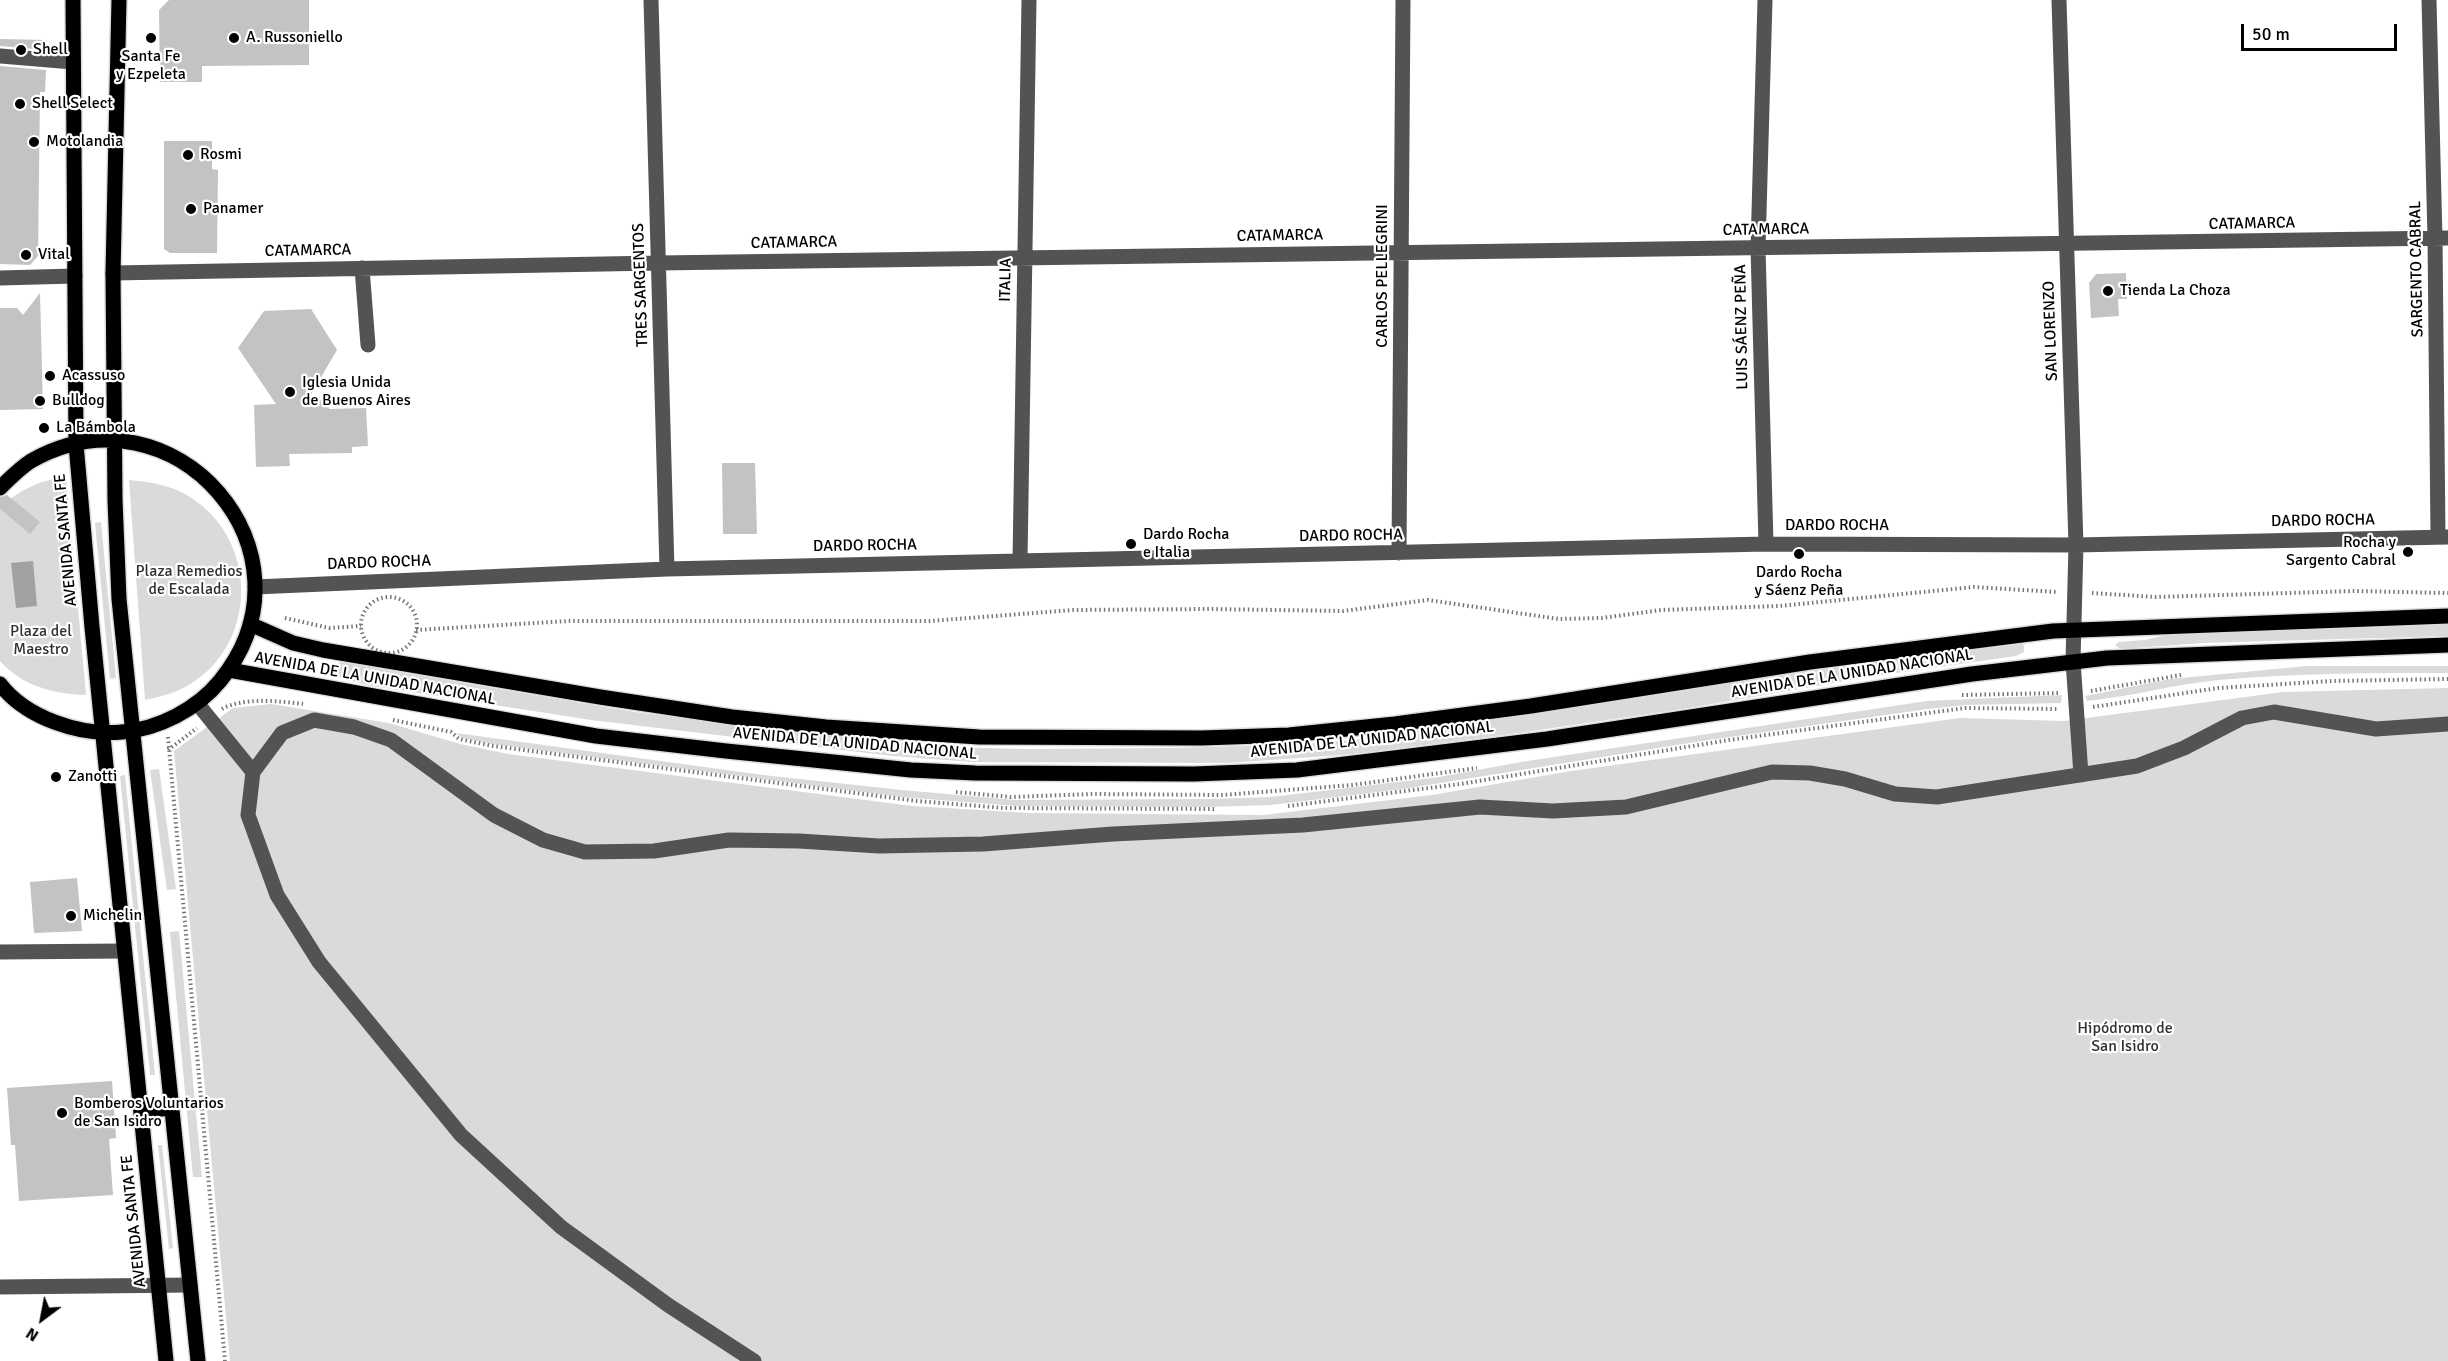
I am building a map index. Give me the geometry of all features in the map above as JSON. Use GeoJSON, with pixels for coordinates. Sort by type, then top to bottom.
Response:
{"type":"FeatureCollection","features":[{"type":"Feature","properties":{"kind":"main road","name":"AVENIDA SANTA FE"},"geometry":{"type":"LineString","coordinates":[[73,0],[76,444],[102,732],[166,1361]]}},
{"type":"Feature","properties":{"kind":"main road"},"geometry":{"type":"LineString","coordinates":[[118,0],[113,273],[114,441],[119,599],[198,1361]]}},
{"type":"Feature","properties":{"kind":"main road"},"geometry":{"type":"LineString","coordinates":[[0,488],[29,463],[46,454],[76,444],[114,441],[150,447],[176,457],[202,475],[224,498],[241,525],[251,555],[255,587],[250,624],[229,670],[197,703],[168,720],[131,731],[102,732],[66,726],[33,711],[0,684]]}},
{"type":"Feature","properties":{"kind":"main road","name":"AVENIDA DE LA UNIDAD NACIONAL"},"geometry":{"type":"LineString","coordinates":[[250,624],[293,643],[334,652],[732,717],[914,734],[979,737],[1191,738],[1289,735],[1395,724],[1531,706],[1810,662],[1964,641],[2073,630],[2448,616]]}},
{"type":"Feature","properties":{"kind":"main road","name":"AVENIDA DE LA UNIDAD NACIONAL"},"geometry":{"type":"LineString","coordinates":[[229,670],[596,736],[726,751],[911,770],[1194,774],[1297,770],[1536,740],[1972,674],[2073,661],[2184,653],[2448,645]]}},
{"type":"Feature","properties":{"kind":"main road"},"geometry":{"type":"LineString","coordinates":[[141,1111],[171,1108]]}},
{"type":"Feature","properties":{"kind":"street","name":"TRES SARGENTOS"},"geometry":{"type":"LineString","coordinates":[[651,0],[667,569]]}},
{"type":"Feature","properties":{"kind":"street","name":"ITALIA"},"geometry":{"type":"LineString","coordinates":[[1020,561],[1029,0]]}},
{"type":"Feature","properties":{"kind":"street","name":"CARLOS PELLEGRINI"},"geometry":{"type":"LineString","coordinates":[[1400,553],[1403,0]]}},
{"type":"Feature","properties":{"kind":"street","name":"LUIS SÁENZ PEÑA"},"geometry":{"type":"LineString","coordinates":[[1765,0],[1758,248],[1766,544]]}},
{"type":"Feature","properties":{"kind":"street","name":"SAN LORENZO"},"geometry":{"type":"LineString","coordinates":[[2059,0],[2076,544],[2073,661],[2081,775]]}},
{"type":"Feature","properties":{"kind":"street","name":"SARGENTO CABRAL"},"geometry":{"type":"LineString","coordinates":[[2429,0],[2442,238],[2443,537]]}},
{"type":"Feature","properties":{"kind":"street"},"geometry":{"type":"LineString","coordinates":[[0,56],[73,62]]}},
{"type":"Feature","properties":{"kind":"street","name":"CATAMARCA"},"geometry":{"type":"LineString","coordinates":[[113,273],[658,263],[2442,238]]}},
{"type":"Feature","properties":{"kind":"street"},"geometry":{"type":"LineString","coordinates":[[362,268],[368,345]]}},
{"type":"Feature","properties":{"kind":"street"},"geometry":{"type":"LineString","coordinates":[[0,278],[75,276]]}},
{"type":"Feature","properties":{"kind":"street","name":"DARDO ROCHA"},"geometry":{"type":"LineString","coordinates":[[255,587],[667,569],[1766,544],[2076,544],[2443,537]]}},
{"type":"Feature","properties":{"kind":"street"},"geometry":{"type":"LineString","coordinates":[[197,703],[254,772]]}},
{"type":"Feature","properties":{"kind":"street"},"geometry":{"type":"LineString","coordinates":[[754,1361],[668,1305],[561,1227],[461,1135],[318,963],[277,895],[248,815],[254,772],[282,733],[314,720],[354,727],[392,740],[494,815],[543,840],[585,852],[654,851],[729,840],[879,846],[983,844],[1113,834],[1303,825],[1480,807],[1553,811],[1626,807],[1772,771],[1810,773],[1845,779],[1895,794],[1937,797],[2137,766],[2184,748],[2242,717],[2274,712],[2376,729],[2448,724]]}},
{"type":"Feature","properties":{"kind":"street"},"geometry":{"type":"LineString","coordinates":[[0,952],[124,951]]}},
{"type":"Feature","properties":{"kind":"street"},"geometry":{"type":"LineString","coordinates":[[0,1287],[190,1285]]}},
{"type":"Feature","properties":{"kind":"path"},"geometry":{"type":"LineString","coordinates":[[416,630],[569,621],[930,621],[1073,610],[1343,611],[1428,600],[1570,619],[1602,618],[1661,610],[1779,606],[1974,587],[2155,597],[2355,591],[2448,593]]}},
{"type":"Feature","properties":{"kind":"path"},"geometry":{"type":"LineString","coordinates":[[391,597],[408,604],[417,621],[416,630],[408,645],[392,653],[374,649],[363,635],[361,626],[366,608],[381,598],[391,597]]}},
{"type":"Feature","properties":{"kind":"path"},"geometry":{"type":"LineString","coordinates":[[254,604],[284,618],[330,628],[361,626]]}},
{"type":"Feature","properties":{"kind":"path"},"geometry":{"type":"LineString","coordinates":[[168,720],[168,750],[225,1361]]}},
{"type":"Feature","properties":{"kind":"green space","name":"Plaza del Maestro"},"geometry":{"type":"Polygon","coordinates":[[[66,476],[86,695],[62,693],[39,687],[18,677],[0,661],[0,509],[14,496],[30,487],[66,476]]]}},
{"type":"Feature","properties":{"kind":"green space","name":"Plaza Remedios de Escalada"},"geometry":{"type":"Polygon","coordinates":[[[129,480],[153,483],[176,490],[190,497],[213,516],[229,539],[238,565],[241,592],[238,619],[228,644],[212,667],[184,688],[145,700],[129,480]]]}},
{"type":"Feature","properties":{"kind":"green space"},"geometry":{"type":"Polygon","coordinates":[[[101,522],[116,678],[110,679],[95,523],[101,522]]]}},
{"type":"Feature","properties":{"kind":"green space"},"geometry":{"type":"Polygon","coordinates":[[[2448,621],[2448,636],[2204,643],[2120,649],[2115,645],[2119,642],[2145,640],[2180,632],[2448,621]]]}},
{"type":"Feature","properties":{"kind":"green space"},"geometry":{"type":"Polygon","coordinates":[[[2024,645],[2024,652],[2016,656],[1868,677],[1689,708],[1355,754],[1228,763],[972,762],[893,756],[591,720],[366,685],[334,676],[335,665],[341,662],[635,712],[941,747],[1173,748],[1306,744],[1372,738],[1860,663],[2024,645]]]}},
{"type":"Feature","properties":{"kind":"green space"},"geometry":{"type":"Polygon","coordinates":[[[2307,666],[2448,666],[2448,673],[2276,676],[2202,682],[2087,701],[2085,696],[2170,679],[2307,666]]]}},
{"type":"Feature","properties":{"kind":"green space","name":"Hipódromo de San Isidro"},"geometry":{"type":"Polygon","coordinates":[[[2448,688],[2448,1361],[230,1361],[174,751],[233,708],[271,704],[389,723],[460,744],[508,754],[912,806],[1030,813],[1263,815],[1432,795],[1571,771],[1960,718],[2064,721],[2283,692],[2448,688]]]}},
{"type":"Feature","properties":{"kind":"green space"},"geometry":{"type":"Polygon","coordinates":[[[2062,695],[2061,703],[1966,705],[1928,709],[1702,741],[1403,789],[1271,805],[1209,807],[1017,806],[901,797],[492,744],[462,738],[456,733],[763,775],[1015,800],[1209,799],[1271,797],[1439,777],[1521,762],[1927,701],[2062,695]]]}},
{"type":"Feature","properties":{"kind":"green space"},"geometry":{"type":"Polygon","coordinates":[[[159,769],[176,889],[167,890],[150,770],[159,769]]]}},
{"type":"Feature","properties":{"kind":"green space"},"geometry":{"type":"Polygon","coordinates":[[[125,775],[155,1075],[150,1075],[120,776],[125,775]]]}},
{"type":"Feature","properties":{"kind":"green space"},"geometry":{"type":"Polygon","coordinates":[[[179,931],[202,1177],[193,1177],[170,932],[179,931]]]}},
{"type":"Feature","properties":{"kind":"green space"},"geometry":{"type":"Polygon","coordinates":[[[158,1145],[162,1145],[173,1248],[169,1249],[158,1145]]]}},
{"type":"Feature","properties":{"kind":"shaded area"},"geometry":{"type":"Polygon","coordinates":[[[33,561],[37,606],[16,608],[11,563],[33,561]]]}},
{"type":"Feature","properties":{"kind":"building","name":"A. Russoniello"},"geometry":{"type":"Polygon","coordinates":[[[169,0],[309,0],[309,65],[202,66],[202,82],[160,82],[159,10],[169,0]]]}},
{"type":"Feature","properties":{"kind":"building"},"geometry":{"type":"Polygon","coordinates":[[[0,39],[47,40],[46,50],[0,46],[0,39]]]}},
{"type":"Feature","properties":{"kind":"building"},"geometry":{"type":"Polygon","coordinates":[[[0,66],[46,70],[45,92],[40,92],[38,256],[30,265],[0,264],[0,66]]]}},
{"type":"Feature","properties":{"kind":"building","name":"Panamer"},"geometry":{"type":"Polygon","coordinates":[[[164,141],[212,141],[212,169],[218,170],[217,253],[170,253],[164,249],[164,141]]]}},
{"type":"Feature","properties":{"kind":"building","name":"Tienda La Choza"},"geometry":{"type":"Polygon","coordinates":[[[2126,273],[2127,299],[2118,299],[2119,316],[2091,318],[2089,283],[2096,274],[2126,273]]]}},
{"type":"Feature","properties":{"kind":"building"},"geometry":{"type":"Polygon","coordinates":[[[40,293],[43,409],[0,410],[0,308],[17,308],[23,315],[40,293]]]}},
{"type":"Feature","properties":{"kind":"building","name":"Iglesia Unida de Buenos Aires"},"geometry":{"type":"Polygon","coordinates":[[[311,309],[337,350],[307,401],[329,400],[329,409],[366,408],[368,446],[352,447],[352,453],[289,454],[290,466],[256,467],[254,405],[276,404],[238,348],[264,311],[311,309]]]}},
{"type":"Feature","properties":{"kind":"building"},"geometry":{"type":"Polygon","coordinates":[[[722,463],[755,463],[757,534],[723,534],[722,463]]]}},
{"type":"Feature","properties":{"kind":"building"},"geometry":{"type":"Polygon","coordinates":[[[7,495],[40,522],[30,534],[0,509],[0,497],[7,495]]]}},
{"type":"Feature","properties":{"kind":"building"},"geometry":{"type":"Polygon","coordinates":[[[77,878],[82,931],[34,933],[30,882],[77,878]]]}},
{"type":"Feature","properties":{"kind":"building"},"geometry":{"type":"Polygon","coordinates":[[[112,1081],[116,1138],[109,1139],[113,1195],[19,1201],[15,1145],[11,1145],[7,1088],[112,1081]]]}},
{"type":"Feature","properties":{"kind":"place","name":"Santa Fe y Ezpeleta"},"geometry":{"type":"Point","coordinates":[151,38]}},
{"type":"Feature","properties":{"kind":"place","name":"A. Russoniello"},"geometry":{"type":"Point","coordinates":[234,38]}},
{"type":"Feature","properties":{"kind":"place","name":"Shell"},"geometry":{"type":"Point","coordinates":[21,50]}},
{"type":"Feature","properties":{"kind":"place","name":"Shell Select"},"geometry":{"type":"Point","coordinates":[20,104]}},
{"type":"Feature","properties":{"kind":"place","name":"Motolandia"},"geometry":{"type":"Point","coordinates":[34,142]}},
{"type":"Feature","properties":{"kind":"place","name":"Rosmi"},"geometry":{"type":"Point","coordinates":[188,155]}},
{"type":"Feature","properties":{"kind":"place","name":"Panamer"},"geometry":{"type":"Point","coordinates":[191,209]}},
{"type":"Feature","properties":{"kind":"place","name":"Vital"},"geometry":{"type":"Point","coordinates":[26,255]}},
{"type":"Feature","properties":{"kind":"place","name":"Tienda La Choza"},"geometry":{"type":"Point","coordinates":[2108,291]}},
{"type":"Feature","properties":{"kind":"place","name":"Acassuso"},"geometry":{"type":"Point","coordinates":[50,376]}},
{"type":"Feature","properties":{"kind":"place","name":"Iglesia Unida de Buenos Aires"},"geometry":{"type":"Point","coordinates":[290,392]}},
{"type":"Feature","properties":{"kind":"place","name":"Bulldog"},"geometry":{"type":"Point","coordinates":[40,401]}},
{"type":"Feature","properties":{"kind":"place","name":"La Bámbola"},"geometry":{"type":"Point","coordinates":[44,428]}},
{"type":"Feature","properties":{"kind":"place","name":"Dardo Rocha e Italia"},"geometry":{"type":"Point","coordinates":[1131,544]}},
{"type":"Feature","properties":{"kind":"place","name":"Rocha y Sargento Cabral"},"geometry":{"type":"Point","coordinates":[2408,552]}},
{"type":"Feature","properties":{"kind":"place","name":"Dardo Rocha y Sáenz Peña"},"geometry":{"type":"Point","coordinates":[1799,554]}},
{"type":"Feature","properties":{"kind":"place","name":"Zanotti"},"geometry":{"type":"Point","coordinates":[56,777]}},
{"type":"Feature","properties":{"kind":"place","name":"Michelin"},"geometry":{"type":"Point","coordinates":[71,916]}},
{"type":"Feature","properties":{"kind":"place","name":"Bomberos Voluntarios de San Isidro"},"geometry":{"type":"Point","coordinates":[62,1113]}}]}
